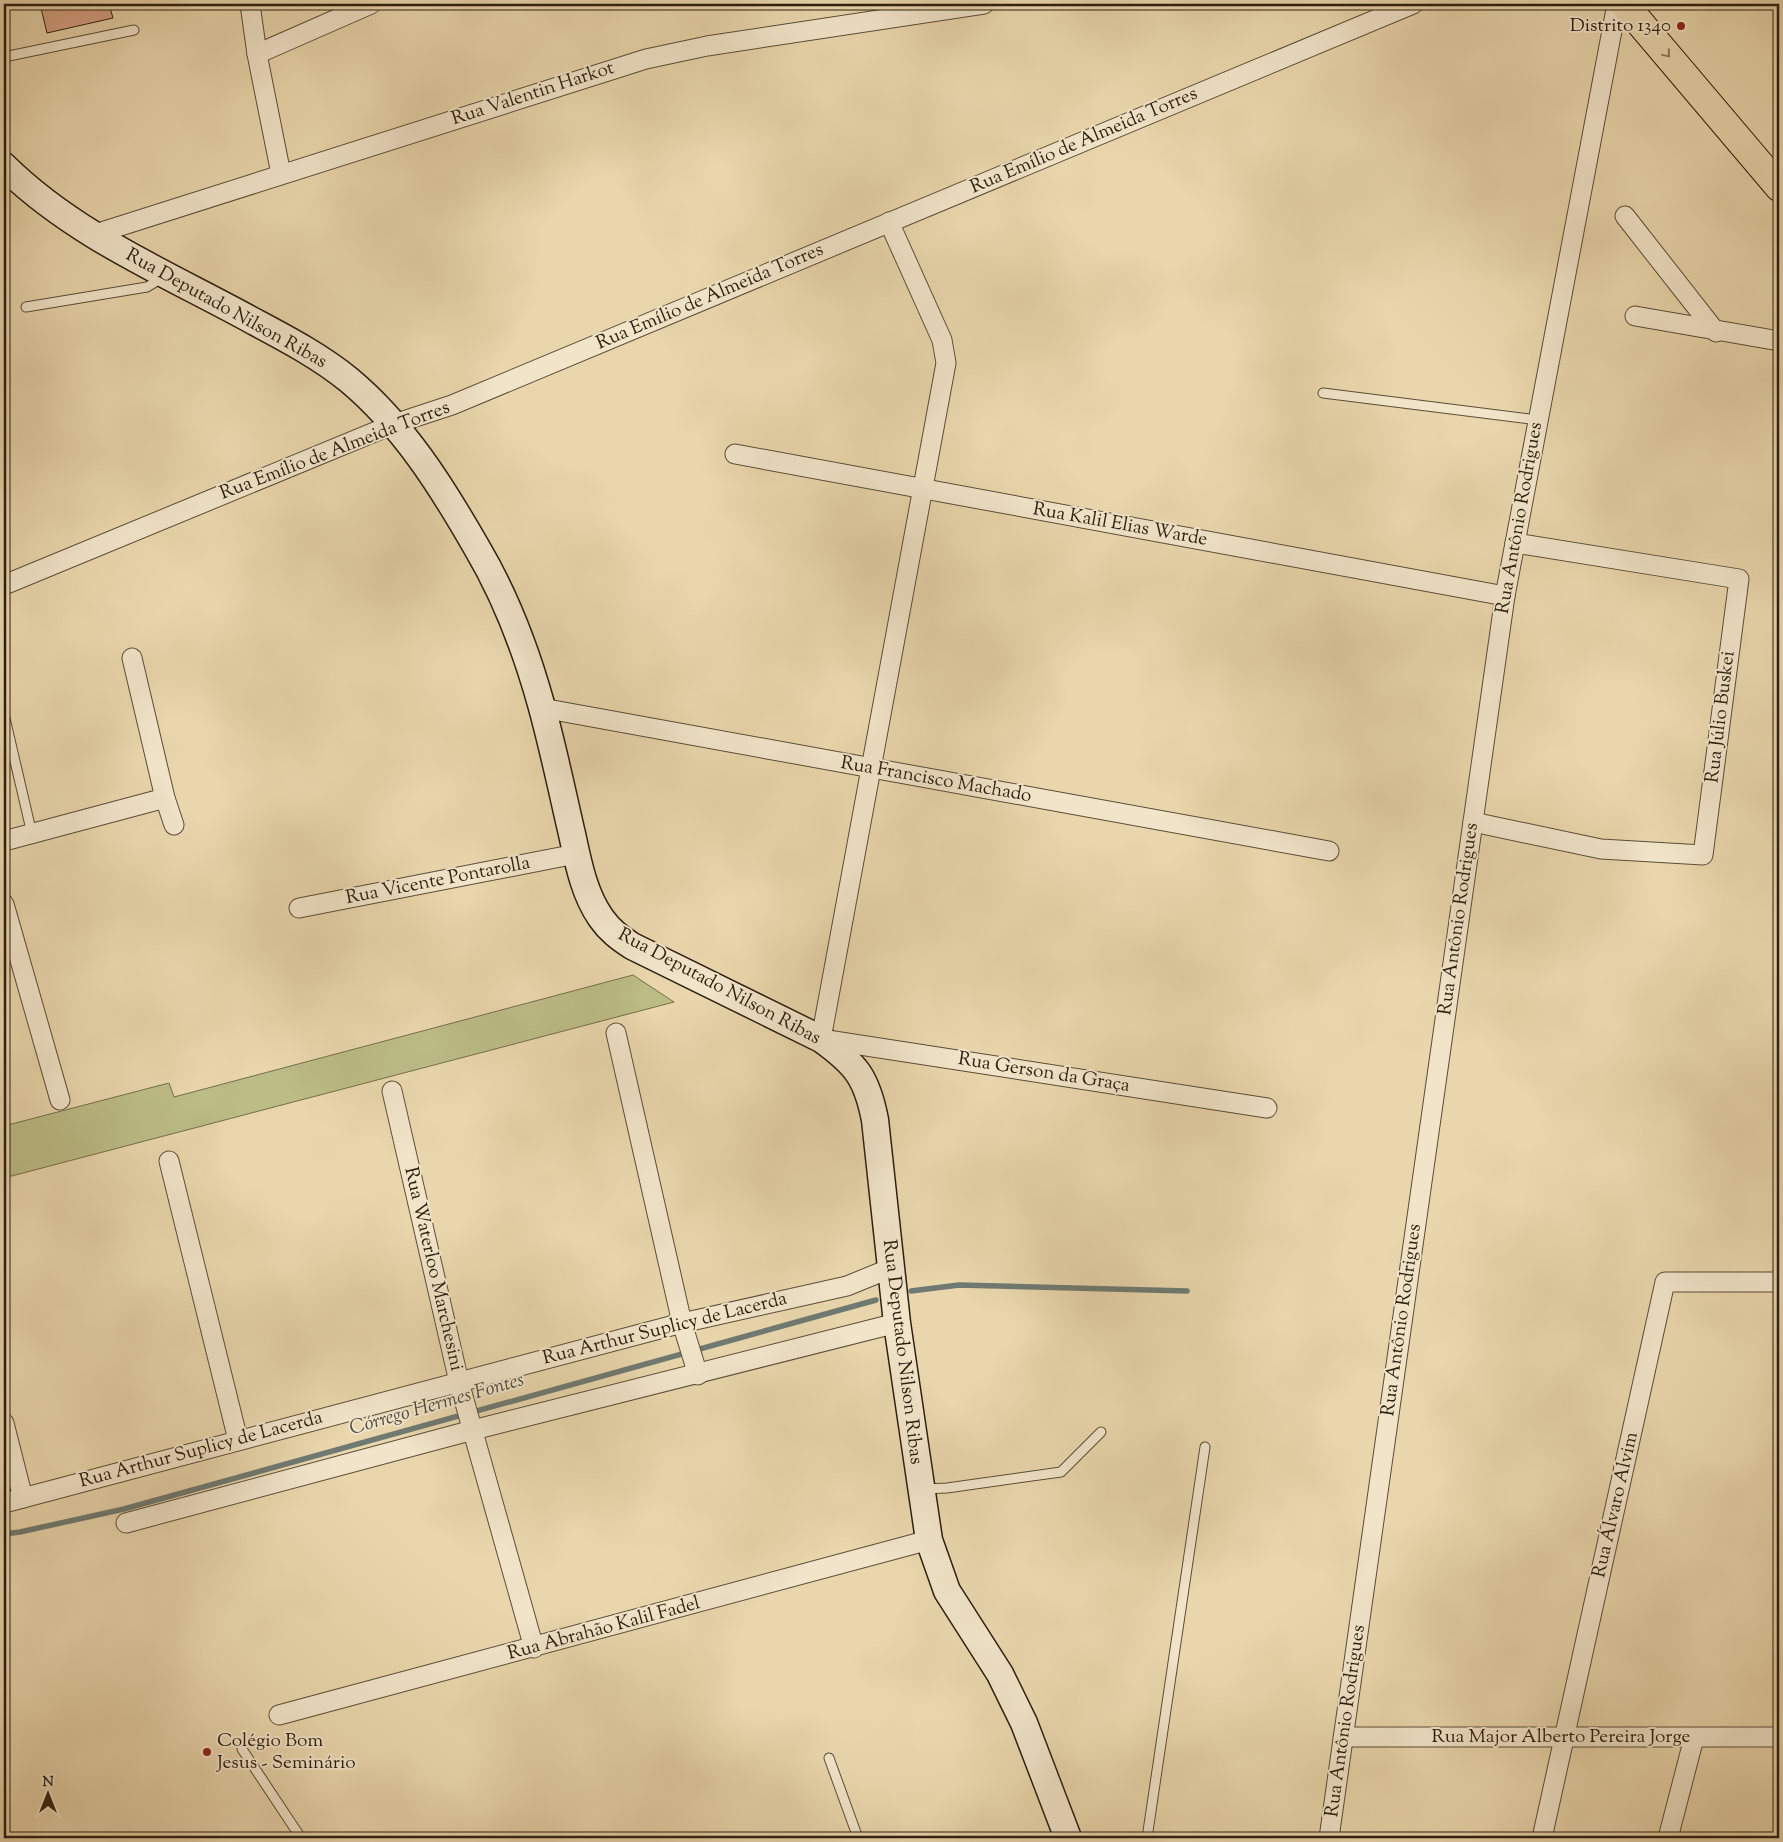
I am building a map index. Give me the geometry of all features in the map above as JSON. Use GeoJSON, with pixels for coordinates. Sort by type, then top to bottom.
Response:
{"type":"FeatureCollection","features":[{"type":"Feature","properties":{"kind":"main road"},"geometry":{"type":"LineString","coordinates":[[1624,4],[1779,187]]}},
{"type":"Feature","properties":{"kind":"street"},"geometry":{"type":"LineString","coordinates":[[250,4],[257,54],[281,174]]}},
{"type":"Feature","properties":{"kind":"street"},"geometry":{"type":"LineString","coordinates":[[257,54],[371,4]]}},
{"type":"Feature","properties":{"kind":"street","name":"Rua Valentin Harkot"},"geometry":{"type":"LineString","coordinates":[[92,235],[653,57],[707,46],[984,4]]}},
{"type":"Feature","properties":{"kind":"street","name":"Rua Emílio de Almeida Torres"},"geometry":{"type":"LineString","coordinates":[[4,585],[394,424],[452,405],[1414,4]]}},
{"type":"Feature","properties":{"kind":"street","name":"Rua Antônio Rodrigues"},"geometry":{"type":"LineString","coordinates":[[1329,1838],[1504,596],[1617,4]]}},
{"type":"Feature","properties":{"kind":"street","name":"Rua Deputado Nilson Ribas"},"geometry":{"type":"LineString","coordinates":[[4,166],[52,209],[92,235],[318,358],[348,379],[394,424],[439,487],[495,579],[522,643],[542,708],[576,854],[589,895],[600,916],[614,934],[632,946],[821,1039],[846,1057],[858,1070],[871,1100],[897,1324],[928,1540],[947,1591],[1000,1674],[1024,1723],[1068,1838]]}},
{"type":"Feature","properties":{"kind":"street"},"geometry":{"type":"LineString","coordinates":[[1626,216],[1716,332]]}},
{"type":"Feature","properties":{"kind":"street"},"geometry":{"type":"LineString","coordinates":[[821,1039],[944,375],[945,352],[889,222]]}},
{"type":"Feature","properties":{"kind":"street"},"geometry":{"type":"LineString","coordinates":[[1635,316],[1716,332],[1779,341]]}},
{"type":"Feature","properties":{"kind":"street","name":"Rua Kalil Elias Warde"},"geometry":{"type":"LineString","coordinates":[[735,454],[1504,596]]}},
{"type":"Feature","properties":{"kind":"street","name":"Rua Júlio Buskei"},"geometry":{"type":"LineString","coordinates":[[1472,822],[1588,847],[1703,854],[1739,579],[1515,543]]}},
{"type":"Feature","properties":{"kind":"street"},"geometry":{"type":"LineString","coordinates":[[132,658],[165,798],[174,825]]}},
{"type":"Feature","properties":{"kind":"street","name":"Rua Francisco Machado"},"geometry":{"type":"LineString","coordinates":[[542,708],[1330,851]]}},
{"type":"Feature","properties":{"kind":"street"},"geometry":{"type":"LineString","coordinates":[[4,841],[165,798]]}},
{"type":"Feature","properties":{"kind":"street","name":"Rua Vicente Pontarolla"},"geometry":{"type":"LineString","coordinates":[[299,908],[576,854]]}},
{"type":"Feature","properties":{"kind":"street"},"geometry":{"type":"LineString","coordinates":[[4,904],[60,1100]]}},
{"type":"Feature","properties":{"kind":"street"},"geometry":{"type":"LineString","coordinates":[[616,1033],[682,1323],[698,1375]]}},
{"type":"Feature","properties":{"kind":"street","name":"Rua Gerson da Graça"},"geometry":{"type":"LineString","coordinates":[[821,1039],[1267,1108]]}},
{"type":"Feature","properties":{"kind":"street","name":"Rua Waterloo Marchesini"},"geometry":{"type":"LineString","coordinates":[[392,1091],[459,1382],[534,1648]]}},
{"type":"Feature","properties":{"kind":"street"},"geometry":{"type":"LineString","coordinates":[[169,1161],[238,1440]]}},
{"type":"Feature","properties":{"kind":"street","name":"Rua Arthur Suplicy de Lacerda"},"geometry":{"type":"LineString","coordinates":[[4,1503],[682,1323],[847,1286],[891,1268]]}},
{"type":"Feature","properties":{"kind":"street","name":"Rua Álvaro Alvim"},"geometry":{"type":"LineString","coordinates":[[1542,1838],[1665,1282],[1779,1282]]}},
{"type":"Feature","properties":{"kind":"street"},"geometry":{"type":"LineString","coordinates":[[126,1524],[473,1430],[897,1324]]}},
{"type":"Feature","properties":{"kind":"street"},"geometry":{"type":"LineString","coordinates":[[4,1423],[23,1498]]}},
{"type":"Feature","properties":{"kind":"street","name":"Rua Abrahão Kalil Fadel"},"geometry":{"type":"LineString","coordinates":[[279,1715],[534,1648],[928,1540]]}},
{"type":"Feature","properties":{"kind":"street","name":"Rua Major Alberto Pereira Jorge"},"geometry":{"type":"LineString","coordinates":[[1343,1737],[1779,1737]]}},
{"type":"Feature","properties":{"kind":"street"},"geometry":{"type":"LineString","coordinates":[[1668,1838],[1694,1738]]}},
{"type":"Feature","properties":{"kind":"lane"},"geometry":{"type":"LineString","coordinates":[[4,57],[134,30]]}},
{"type":"Feature","properties":{"kind":"lane"},"geometry":{"type":"LineString","coordinates":[[26,307],[147,287],[167,275]]}},
{"type":"Feature","properties":{"kind":"lane"},"geometry":{"type":"LineString","coordinates":[[1323,393],[1538,420]]}},
{"type":"Feature","properties":{"kind":"lane"},"geometry":{"type":"LineString","coordinates":[[4,714],[32,834]]}},
{"type":"Feature","properties":{"kind":"lane"},"geometry":{"type":"LineString","coordinates":[[920,1489],[947,1488],[1061,1472],[1101,1432]]}},
{"type":"Feature","properties":{"kind":"lane"},"geometry":{"type":"LineString","coordinates":[[1147,1838],[1205,1447]]}},
{"type":"Feature","properties":{"kind":"lane"},"geometry":{"type":"LineString","coordinates":[[242,1749],[301,1838]]}},
{"type":"Feature","properties":{"kind":"lane"},"geometry":{"type":"LineString","coordinates":[[829,1758],[858,1838]]}},
{"type":"Feature","properties":{"kind":"green space"},"geometry":{"type":"Polygon","coordinates":[[[633,975],[674,1002],[4,1178],[4,1126],[169,1083],[174,1097],[633,975]]]}},
{"type":"Feature","properties":{"kind":"building"},"geometry":{"type":"Polygon","coordinates":[[[40,4],[109,4],[113,18],[47,33],[40,4]]]}},
{"type":"Feature","properties":{"kind":"waterway"},"geometry":{"type":"LineString","coordinates":[[911,1291],[959,1285],[1187,1291]]}},
{"type":"Feature","properties":{"kind":"waterway","name":"Córrego Hermes Fontes"},"geometry":{"type":"LineString","coordinates":[[4,1534],[124,1509],[876,1300]]}},
{"type":"Feature","properties":{"kind":"place","name":"Distrito 1340"},"geometry":{"type":"Point","coordinates":[1681,26]}},
{"type":"Feature","properties":{"kind":"place","name":"Colégio Bom Jesus - Seminário"},"geometry":{"type":"Point","coordinates":[207,1752]}}]}
